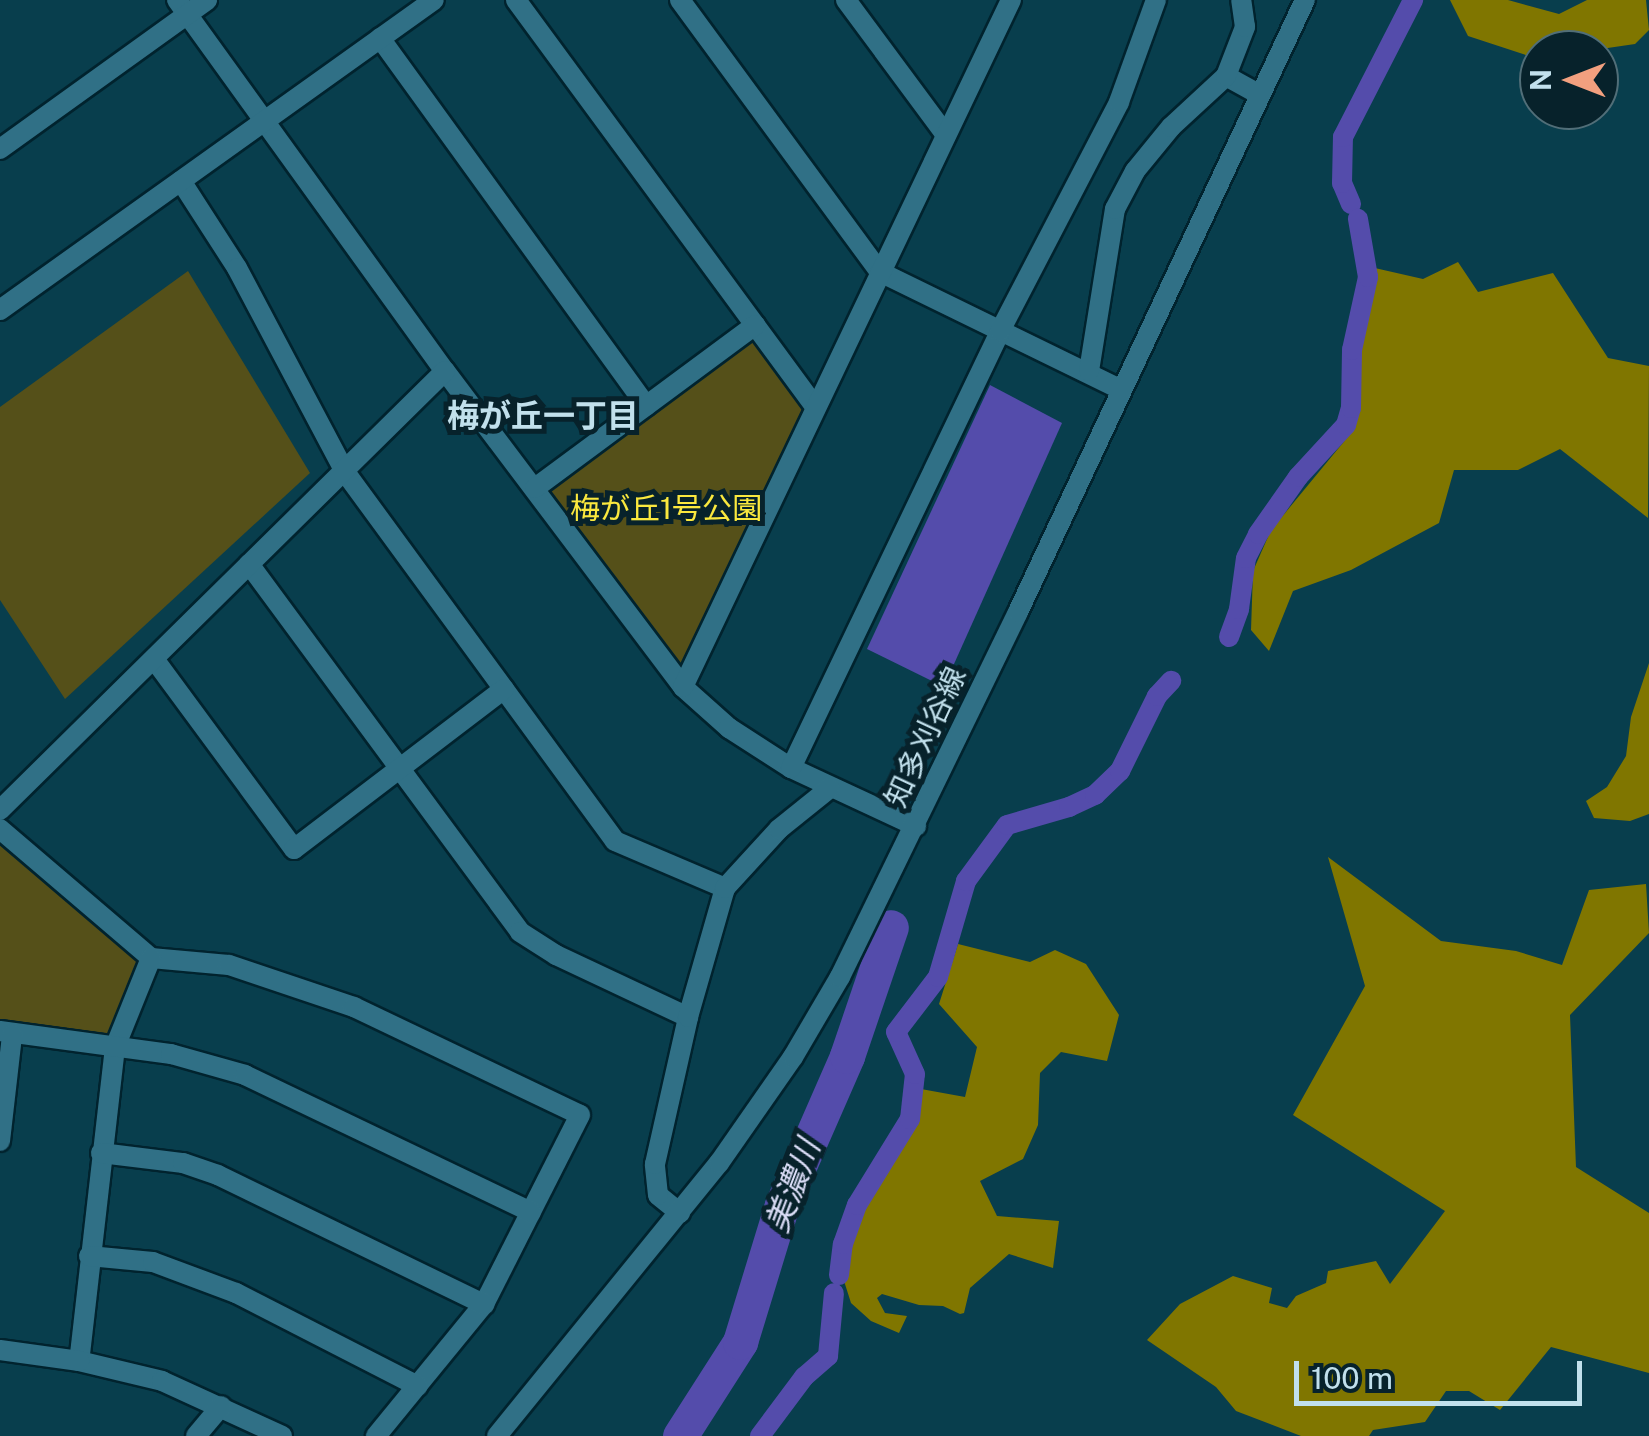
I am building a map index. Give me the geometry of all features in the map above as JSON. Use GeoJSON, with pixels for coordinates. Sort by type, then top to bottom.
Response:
{"type":"FeatureCollection","features":[{"type":"Feature","properties":{"kind":"street"},"geometry":{"type":"LineString","coordinates":[[0,149],[182,7],[207,0]]}},
{"type":"Feature","properties":{"kind":"street"},"geometry":{"type":"LineString","coordinates":[[0,310],[434,0]]}},
{"type":"Feature","properties":{"kind":"street"},"geometry":{"type":"LineString","coordinates":[[516,0],[816,408]]}},
{"type":"Feature","properties":{"kind":"street"},"geometry":{"type":"LineString","coordinates":[[680,0],[880,272],[1122,390]]}},
{"type":"Feature","properties":{"kind":"street"},"geometry":{"type":"LineString","coordinates":[[846,0],[946,135]]}},
{"type":"Feature","properties":{"kind":"street"},"geometry":{"type":"LineString","coordinates":[[683,687],[1011,0]]}},
{"type":"Feature","properties":{"kind":"street"},"geometry":{"type":"LineString","coordinates":[[791,768],[1000,330],[1119,102],[1156,0]]}},
{"type":"Feature","properties":{"kind":"street"},"geometry":{"type":"LineString","coordinates":[[1089,371],[1115,208],[1135,171],[1170,127],[1226,76],[1245,27],[1241,0]]}},
{"type":"Feature","properties":{"kind":"street","name":"知多刈谷線"},"geometry":{"type":"LineString","coordinates":[[496,1436],[680,1214],[792,1057],[866,930],[1304,0]]}},
{"type":"Feature","properties":{"kind":"street"},"geometry":{"type":"LineString","coordinates":[[182,7],[446,371],[683,687],[728,728],[791,768],[916,826]]}},
{"type":"Feature","properties":{"kind":"street"},"geometry":{"type":"LineString","coordinates":[[380,38],[646,406]]}},
{"type":"Feature","properties":{"kind":"street"},"geometry":{"type":"LineString","coordinates":[[1226,76],[1260,95]]}},
{"type":"Feature","properties":{"kind":"street"},"geometry":{"type":"LineString","coordinates":[[181,181],[237,268],[344,472],[615,841],[725,888]]}},
{"type":"Feature","properties":{"kind":"street"},"geometry":{"type":"LineString","coordinates":[[536,488],[755,325]]}},
{"type":"Feature","properties":{"kind":"street"},"geometry":{"type":"LineString","coordinates":[[0,810],[446,371]]}},
{"type":"Feature","properties":{"kind":"street"},"geometry":{"type":"LineString","coordinates":[[249,564],[520,932],[556,956],[688,1017]]}},
{"type":"Feature","properties":{"kind":"street"},"geometry":{"type":"LineString","coordinates":[[154,658],[294,849],[504,689]]}},
{"type":"Feature","properties":{"kind":"street"},"geometry":{"type":"LineString","coordinates":[[680,1214],[658,1195],[653,1179],[688,1017],[725,888],[779,828],[830,788]]}},
{"type":"Feature","properties":{"kind":"street"},"geometry":{"type":"LineString","coordinates":[[0,829],[151,958],[229,965],[354,1007],[580,1114],[484,1304],[376,1436]]}},
{"type":"Feature","properties":{"kind":"street"},"geometry":{"type":"LineString","coordinates":[[79,1361],[115,1046],[151,958]]}},
{"type":"Feature","properties":{"kind":"street"},"geometry":{"type":"LineString","coordinates":[[0,1140],[6,1033],[115,1046],[171,1054],[245,1075],[531,1212]]}},
{"type":"Feature","properties":{"kind":"street"},"geometry":{"type":"LineString","coordinates":[[101,1153],[182,1162],[218,1175],[484,1304]]}},
{"type":"Feature","properties":{"kind":"street"},"geometry":{"type":"LineString","coordinates":[[89,1256],[153,1262],[236,1293],[418,1386]]}},
{"type":"Feature","properties":{"kind":"street"},"geometry":{"type":"LineString","coordinates":[[0,1350],[79,1361],[162,1382],[282,1436]]}},
{"type":"Feature","properties":{"kind":"street"},"geometry":{"type":"LineString","coordinates":[[196,1436],[221,1406]]}},
{"type":"Feature","properties":{"kind":"green space"},"geometry":{"type":"Polygon","coordinates":[[[188,271],[310,473],[65,699],[0,600],[0,407],[188,271]]]}},
{"type":"Feature","properties":{"kind":"green space","name":"梅が丘1号公園"},"geometry":{"type":"Polygon","coordinates":[[[755,325],[816,408],[683,687],[535,488],[755,325]]]}},
{"type":"Feature","properties":{"kind":"green space"},"geometry":{"type":"Polygon","coordinates":[[[0,829],[151,958],[115,1047],[0,1031],[0,829]]]}},
{"type":"Feature","properties":{"kind":"shaded area"},"geometry":{"type":"Polygon","coordinates":[[[1450,0],[1508,0],[1559,14],[1587,0],[1646,0],[1649,30],[1635,44],[1619,46],[1619,30],[1519,30],[1519,53],[1468,36],[1450,0]]]}},
{"type":"Feature","properties":{"kind":"shaded area"},"geometry":{"type":"Polygon","coordinates":[[[1458,262],[1478,292],[1553,273],[1608,358],[1649,366],[1648,518],[1560,449],[1518,470],[1454,470],[1439,523],[1351,570],[1293,591],[1269,651],[1251,630],[1253,571],[1271,530],[1351,433],[1366,266],[1423,279],[1458,262]]]}},
{"type":"Feature","properties":{"kind":"shaded area"},"geometry":{"type":"Polygon","coordinates":[[[990,385],[1062,423],[954,664],[932,681],[867,649],[990,385]]]}},
{"type":"Feature","properties":{"kind":"shaded area"},"geometry":{"type":"Polygon","coordinates":[[[1649,663],[1649,814],[1630,821],[1594,818],[1586,801],[1607,787],[1626,756],[1631,717],[1649,663]]]}},
{"type":"Feature","properties":{"kind":"shaded area"},"geometry":{"type":"Polygon","coordinates":[[[1328,857],[1441,941],[1516,951],[1562,965],[1589,890],[1646,884],[1649,933],[1570,1015],[1576,1167],[1649,1213],[1649,1373],[1551,1347],[1500,1410],[1469,1391],[1446,1391],[1425,1422],[1373,1430],[1369,1436],[1301,1436],[1236,1411],[1216,1387],[1147,1340],[1180,1304],[1233,1276],[1272,1288],[1269,1303],[1287,1308],[1296,1296],[1326,1283],[1328,1271],[1376,1261],[1390,1284],[1445,1211],[1293,1115],[1365,986],[1328,857]]]}},
{"type":"Feature","properties":{"kind":"shaded area"},"geometry":{"type":"Polygon","coordinates":[[[958,944],[1030,962],[1055,950],[1086,964],[1119,1015],[1107,1061],[1061,1052],[1040,1073],[1038,1125],[1023,1159],[980,1181],[997,1216],[1059,1221],[1053,1268],[1009,1254],[970,1288],[964,1313],[960,1314],[943,1306],[919,1305],[882,1294],[877,1298],[885,1313],[907,1316],[899,1333],[871,1321],[851,1303],[844,1281],[852,1232],[877,1177],[915,1121],[921,1089],[965,1097],[977,1047],[939,1004],[958,944]]]}},
{"type":"Feature","properties":{"kind":"waterway"},"geometry":{"type":"LineString","coordinates":[[1351,204],[1342,183],[1343,137],[1413,0]]}},
{"type":"Feature","properties":{"kind":"waterway"},"geometry":{"type":"LineString","coordinates":[[1229,637],[1239,609],[1246,558],[1258,534],[1298,477],[1346,425],[1351,408],[1352,350],[1368,277],[1358,219]]}},
{"type":"Feature","properties":{"kind":"waterway"},"geometry":{"type":"LineString","coordinates":[[839,1275],[843,1244],[857,1205],[910,1119],[915,1074],[896,1032],[938,977],[966,881],[1007,825],[1095,795],[1120,771],[1157,696],[1171,681]]}},
{"type":"Feature","properties":{"kind":"waterway","name":"美濃川"},"geometry":{"type":"LineString","coordinates":[[680,1436],[740,1342],[782,1205],[847,1056],[891,927]]}},
{"type":"Feature","properties":{"kind":"waterway"},"geometry":{"type":"LineString","coordinates":[[760,1436],[804,1377],[828,1356],[834,1293]]}},
{"type":"Feature","properties":{"kind":"district","name":"梅が丘一丁目"},"geometry":{"type":"Point","coordinates":[543,416]}}]}
